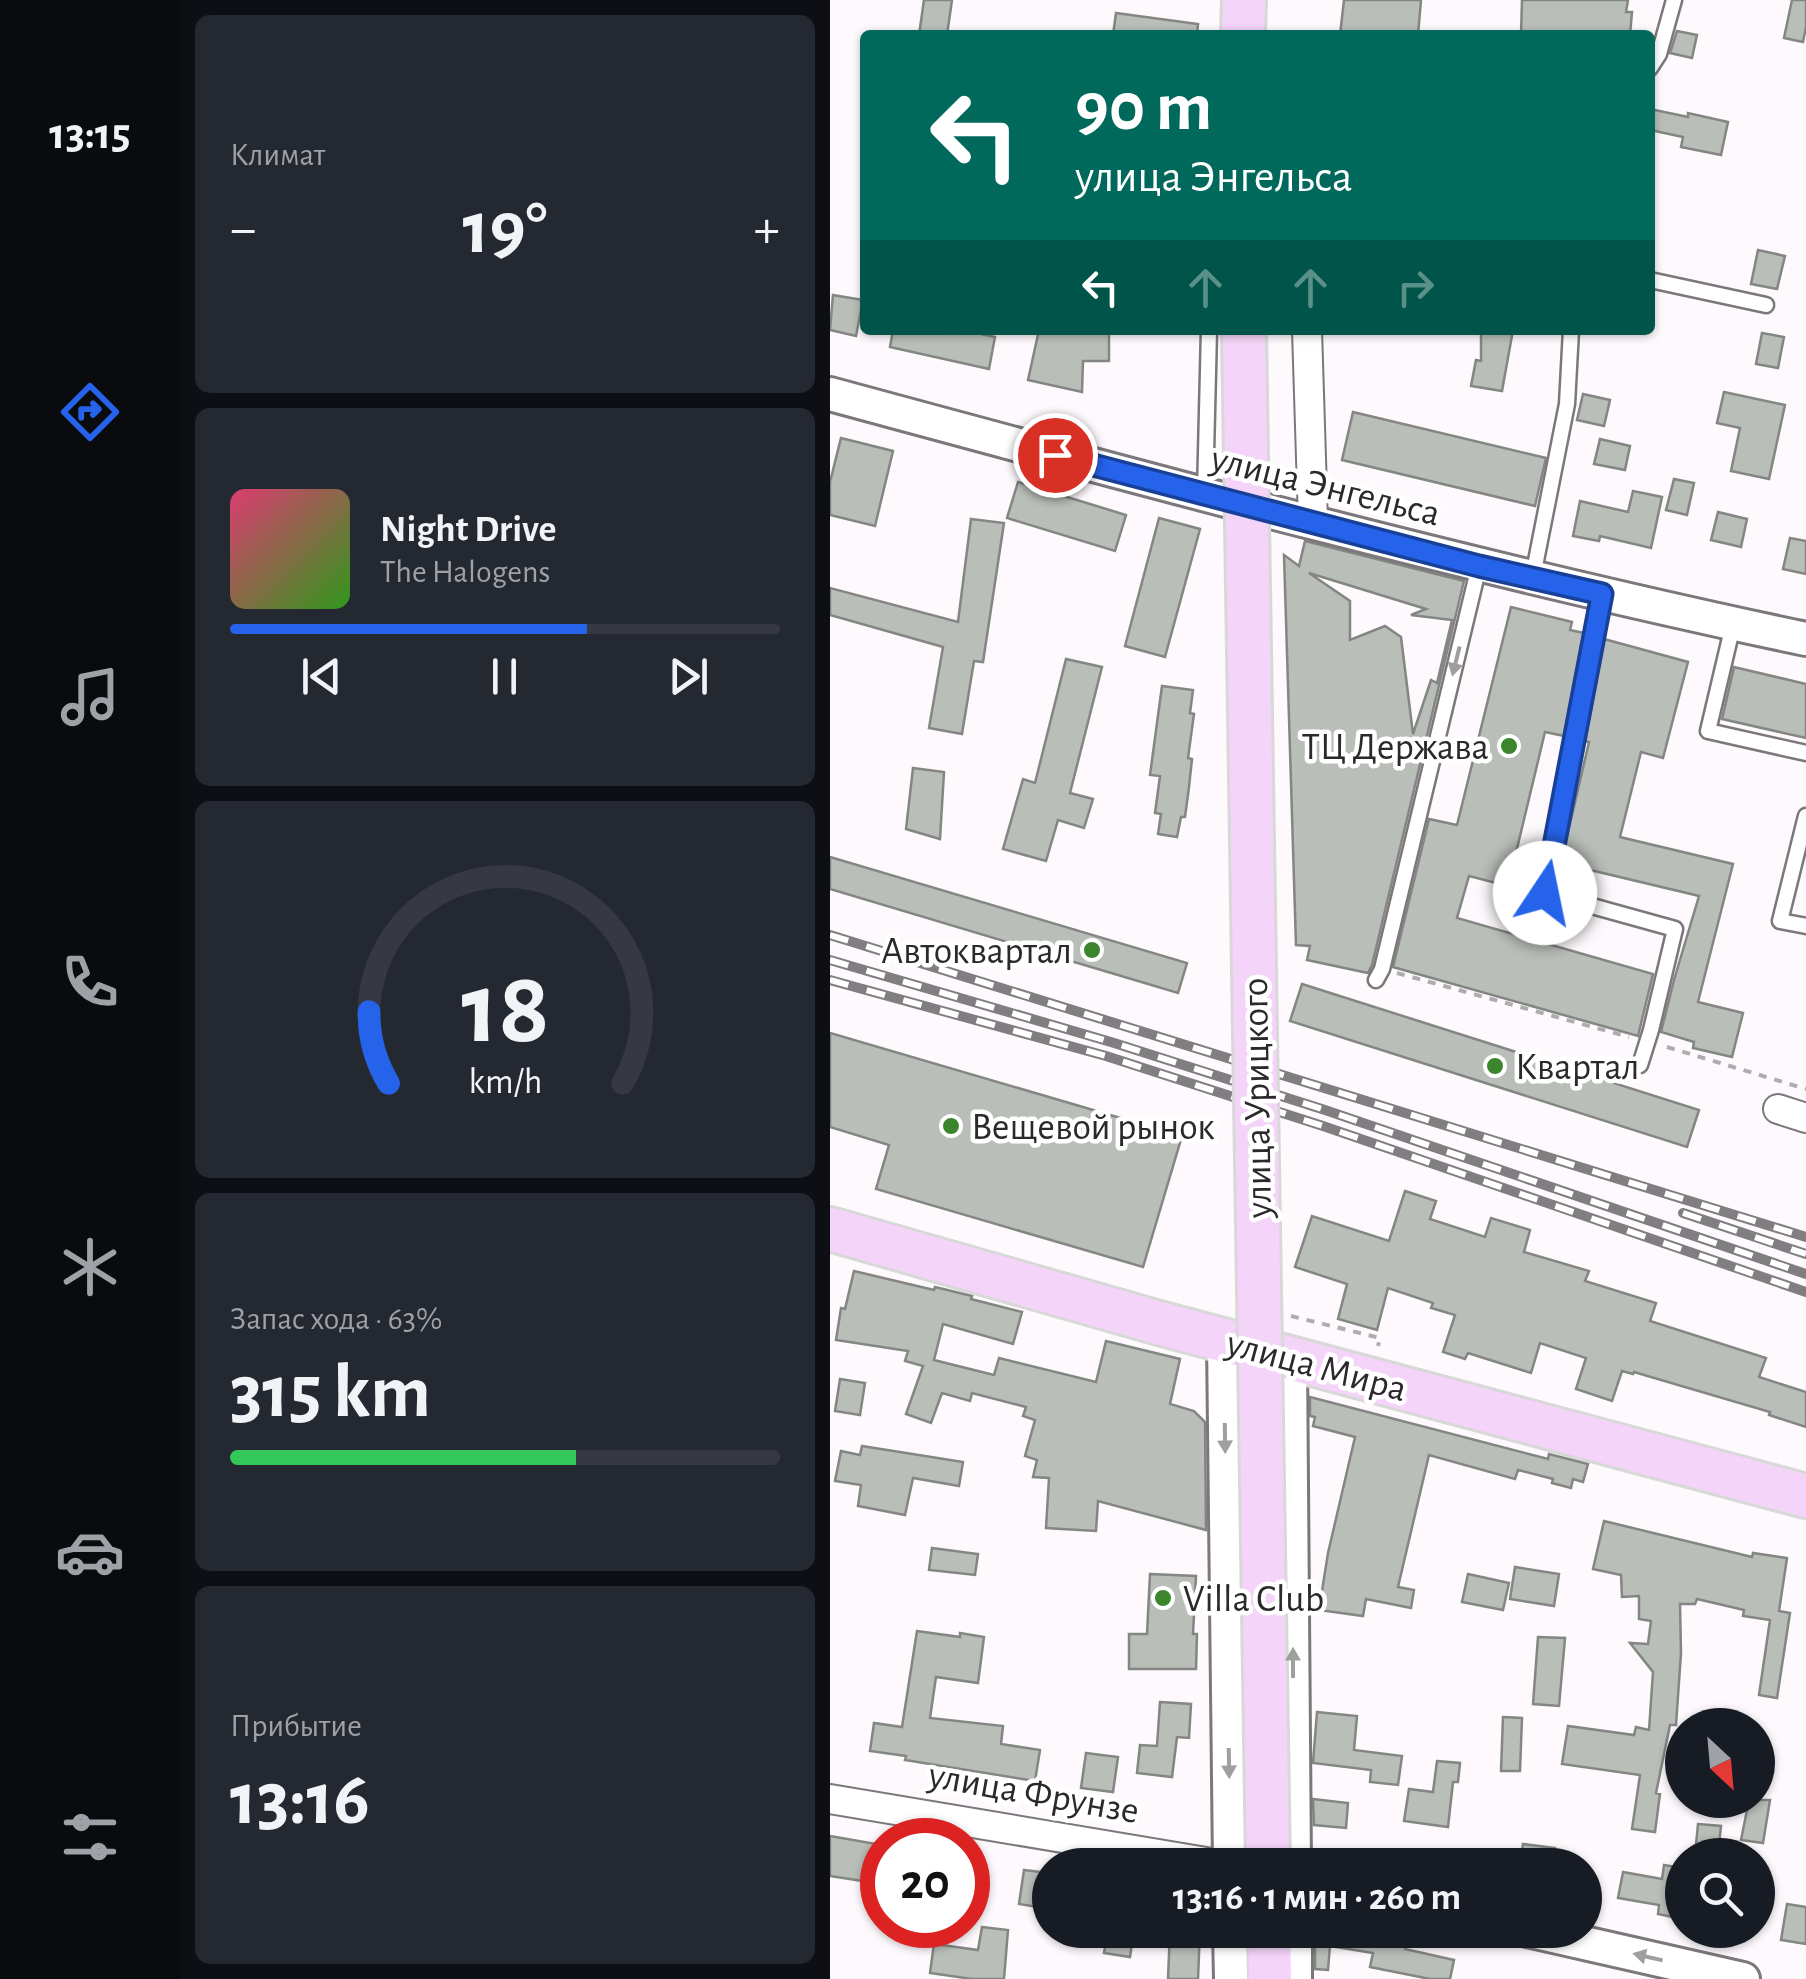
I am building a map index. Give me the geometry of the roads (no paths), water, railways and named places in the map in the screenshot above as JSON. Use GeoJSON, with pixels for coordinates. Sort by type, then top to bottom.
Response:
{"type":"FeatureCollection","features":[{"type":"Feature","properties":{"kind":"main road"},"geometry":{"type":"LineString","coordinates":[[1243,30],[1244,0]]}},
{"type":"Feature","properties":{"kind":"main road","name":"улица Урицкого"},"geometry":{"type":"LineString","coordinates":[[1244,335],[1268,1848]]}},
{"type":"Feature","properties":{"kind":"main road","name":"улица Мира"},"geometry":{"type":"LineString","coordinates":[[830,1229],[1224,1340],[1806,1496]]}},
{"type":"Feature","properties":{"kind":"main road"},"geometry":{"type":"LineString","coordinates":[[1269,1948],[1270,1979]]}},
{"type":"Feature","properties":{"kind":"street"},"geometry":{"type":"LineString","coordinates":[[1307,335],[1313,522]]}},
{"type":"Feature","properties":{"kind":"street","name":"улица Энгельса"},"geometry":{"type":"LineString","coordinates":[[830,394],[1479,566],[1806,640]]}},
{"type":"Feature","properties":{"kind":"street"},"geometry":{"type":"LineString","coordinates":[[1778,1110],[1806,1118]]}},
{"type":"Feature","properties":{"kind":"street"},"geometry":{"type":"LineString","coordinates":[[1224,1340],[1227,1848]]}},
{"type":"Feature","properties":{"kind":"street"},"geometry":{"type":"LineString","coordinates":[[1290,1358],[1294,1848]]}},
{"type":"Feature","properties":{"kind":"street","name":"улица Фрунзе"},"geometry":{"type":"LineString","coordinates":[[830,1799],[1125,1848]]}},
{"type":"Feature","properties":{"kind":"street"},"geometry":{"type":"LineString","coordinates":[[1602,1947],[1743,1979]]}},
{"type":"Feature","properties":{"kind":"street"},"geometry":{"type":"LineString","coordinates":[[1230,1948],[1231,1979]]}},
{"type":"Feature","properties":{"kind":"street"},"geometry":{"type":"LineString","coordinates":[[1295,1948],[1296,1979]]}},
{"type":"Feature","properties":{"kind":"lane"},"geometry":{"type":"LineString","coordinates":[[1655,59],[1674,0]]}},
{"type":"Feature","properties":{"kind":"lane"},"geometry":{"type":"LineString","coordinates":[[1655,281],[1766,305]]}},
{"type":"Feature","properties":{"kind":"lane"},"geometry":{"type":"LineString","coordinates":[[1205,496],[1209,335]]}},
{"type":"Feature","properties":{"kind":"lane"},"geometry":{"type":"LineString","coordinates":[[1532,579],[1568,404],[1571,335]]}},
{"type":"Feature","properties":{"kind":"lane"},"geometry":{"type":"LineString","coordinates":[[1379,974],[1479,566]]}},
{"type":"Feature","properties":{"kind":"lane"},"geometry":{"type":"LineString","coordinates":[[1602,594],[1545,893],[1675,929],[1640,1064]]}},
{"type":"Feature","properties":{"kind":"lane"},"geometry":{"type":"LineString","coordinates":[[1733,624],[1708,732],[1806,753]]}},
{"type":"Feature","properties":{"kind":"lane"},"geometry":{"type":"LineString","coordinates":[[1806,816],[1780,920],[1806,926]]}},
{"type":"Feature","properties":{"kind":"railway"},"geometry":{"type":"LineString","coordinates":[[830,935],[1806,1237]]}},
{"type":"Feature","properties":{"kind":"railway"},"geometry":{"type":"LineString","coordinates":[[830,960],[1111,1042],[1325,1110],[1806,1274]]}},
{"type":"Feature","properties":{"kind":"railway"},"geometry":{"type":"LineString","coordinates":[[830,980],[1106,1056],[1806,1292]]}},
{"type":"Feature","properties":{"kind":"railway"},"geometry":{"type":"LineString","coordinates":[[1683,1213],[1806,1254]]}},
{"type":"Feature","properties":{"kind":"place","name":"ТЦ Держава"},"geometry":{"type":"Point","coordinates":[1509,746]}},
{"type":"Feature","properties":{"kind":"place","name":"Автоквартал"},"geometry":{"type":"Point","coordinates":[1092,950]}},
{"type":"Feature","properties":{"kind":"place","name":"Квартал"},"geometry":{"type":"Point","coordinates":[1495,1066]}},
{"type":"Feature","properties":{"kind":"place","name":"Вещевой рынок"},"geometry":{"type":"Point","coordinates":[951,1126]}},
{"type":"Feature","properties":{"kind":"place","name":"Villa Club"},"geometry":{"type":"Point","coordinates":[1163,1598]}}]}
